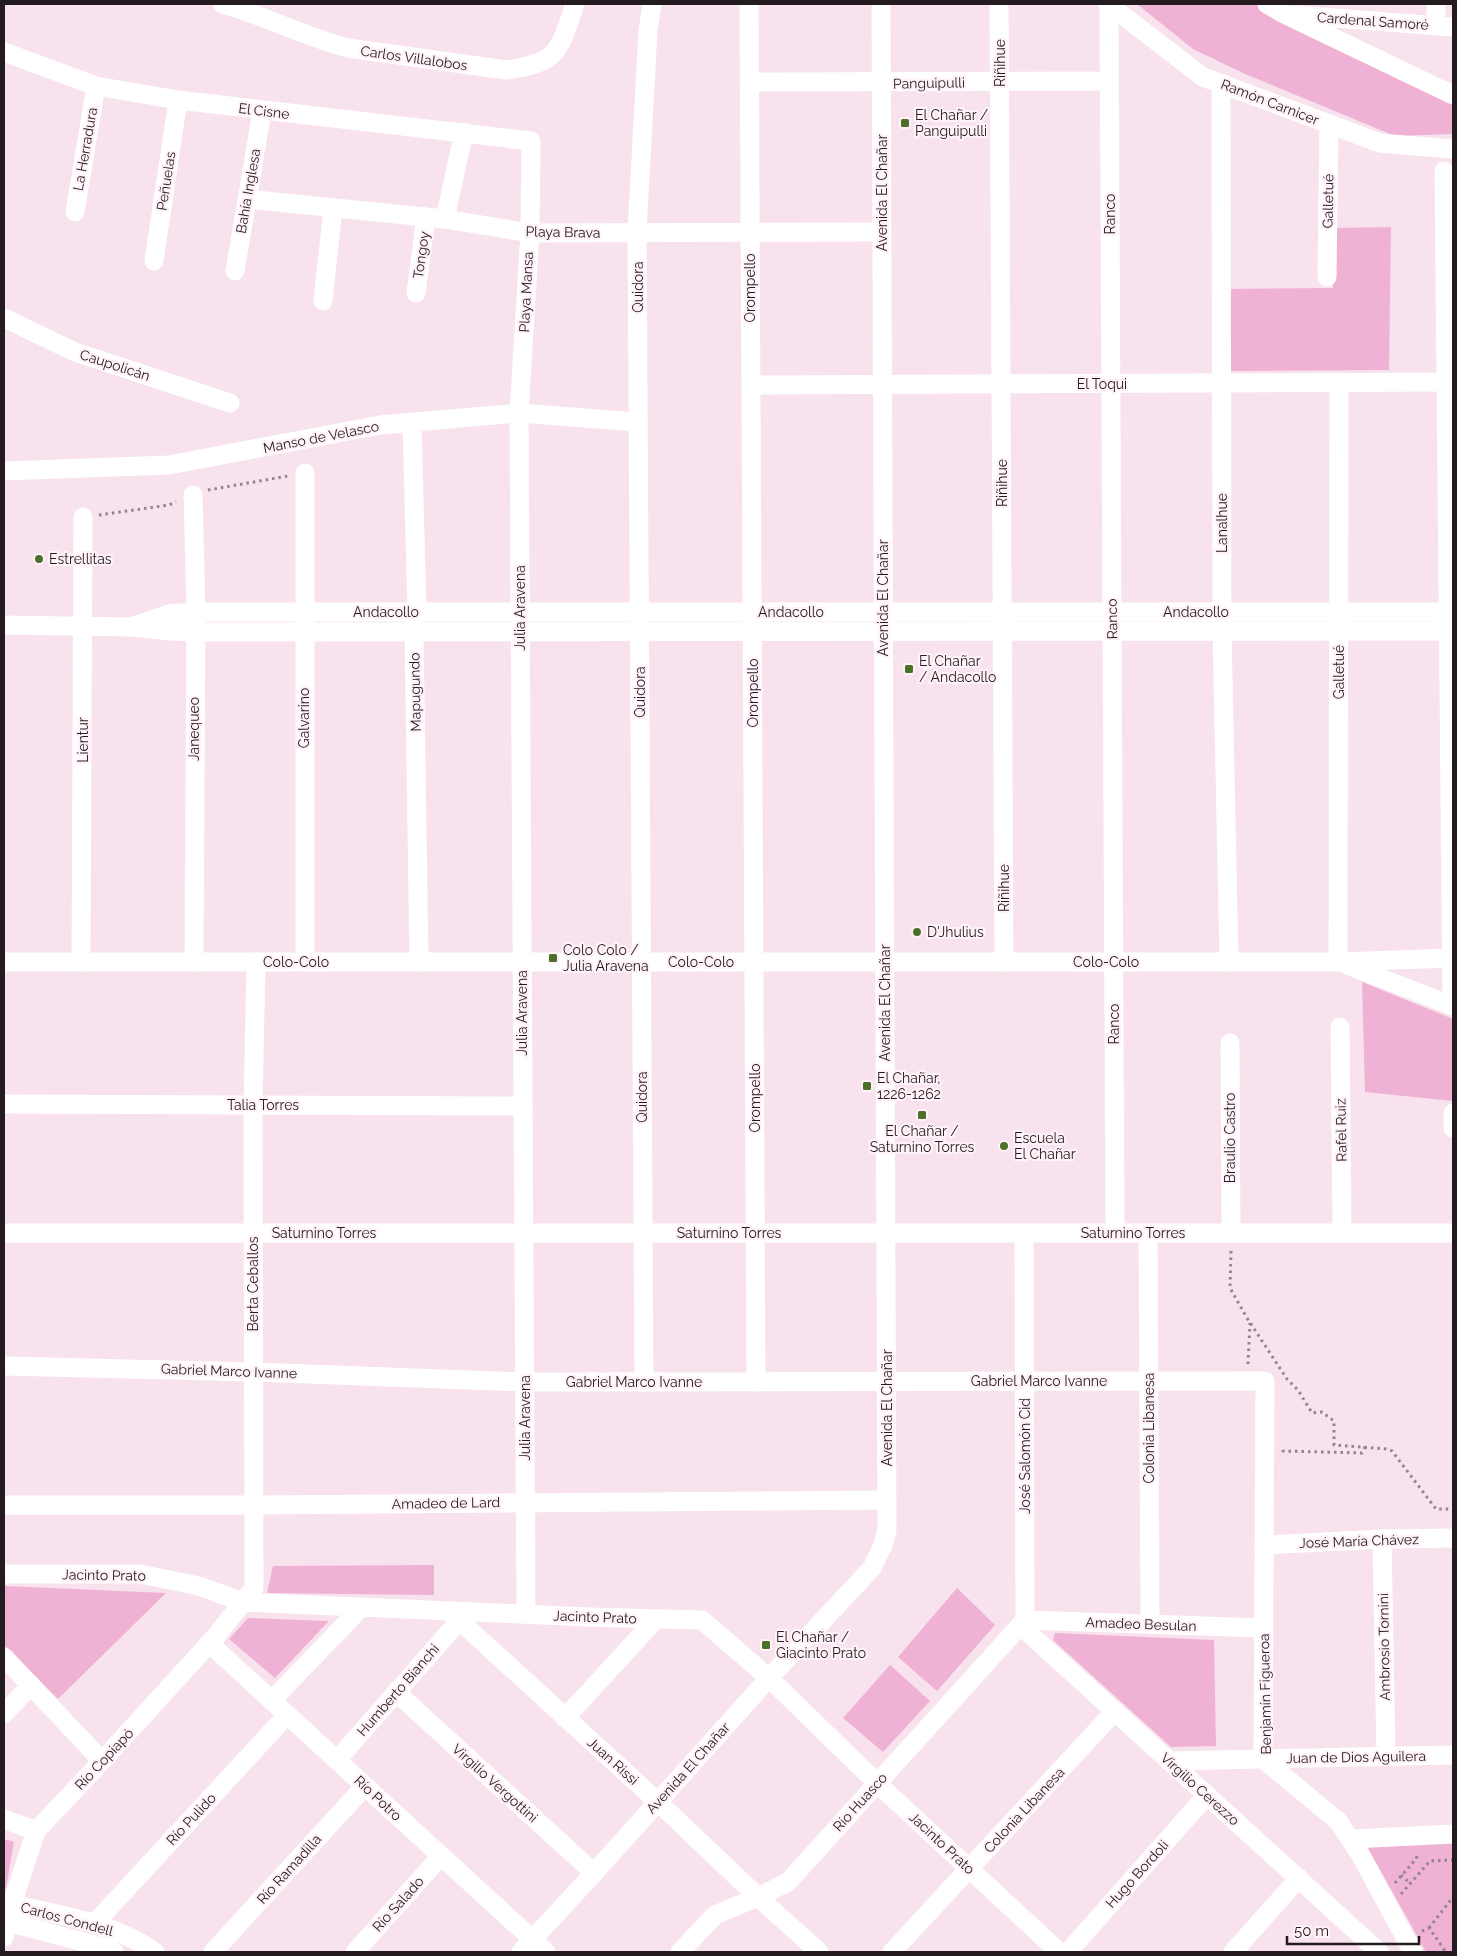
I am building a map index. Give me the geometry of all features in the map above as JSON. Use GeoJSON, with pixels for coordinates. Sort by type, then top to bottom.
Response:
{"type":"FeatureCollection","features":[{"type":"Feature","properties":{"kind":"street","name":"Carlos Villalobos"},"geometry":{"type":"LineString","coordinates":[[223,4],[243,9],[323,42],[348,48],[506,70],[532,67],[551,56],[559,47],[564,37],[575,4]]}},
{"type":"Feature","properties":{"kind":"street","name":"Quidora"},"geometry":{"type":"LineString","coordinates":[[644,1382],[637,232],[648,41],[652,4]]}},
{"type":"Feature","properties":{"kind":"street","name":"Orompello"},"geometry":{"type":"LineString","coordinates":[[749,4],[756,1382]]}},
{"type":"Feature","properties":{"kind":"street","name":"Avenida El Chañar"},"geometry":{"type":"LineString","coordinates":[[527,1946],[769,1678],[872,1568],[883,1545],[887,1530],[881,4]]}},
{"type":"Feature","properties":{"kind":"street","name":"Riñihue"},"geometry":{"type":"LineString","coordinates":[[999,4],[1004,962]]}},
{"type":"Feature","properties":{"kind":"street","name":"Ranco"},"geometry":{"type":"LineString","coordinates":[[1108,4],[1116,1233]]}},
{"type":"Feature","properties":{"kind":"street","name":"Ramón Carnicer"},"geometry":{"type":"LineString","coordinates":[[1108,4],[1203,77],[1380,143],[1453,150]]}},
{"type":"Feature","properties":{"kind":"street","name":"Cardenal Samoré"},"geometry":{"type":"LineString","coordinates":[[1266,4],[1286,9],[1445,26]]}},
{"type":"Feature","properties":{"kind":"street"},"geometry":{"type":"LineString","coordinates":[[1436,4],[1445,26]]}},
{"type":"Feature","properties":{"kind":"street"},"geometry":{"type":"LineString","coordinates":[[1286,9],[1453,95]]}},
{"type":"Feature","properties":{"kind":"street","name":"El Cisne"},"geometry":{"type":"LineString","coordinates":[[4,58],[96,86],[178,100],[531,141]]}},
{"type":"Feature","properties":{"kind":"street","name":"Panguipulli"},"geometry":{"type":"LineString","coordinates":[[749,82],[1109,81]]}},
{"type":"Feature","properties":{"kind":"street","name":"Lanalhue"},"geometry":{"type":"LineString","coordinates":[[1221,83],[1222,631],[1229,962]]}},
{"type":"Feature","properties":{"kind":"street","name":"La Herradura"},"geometry":{"type":"LineString","coordinates":[[74,212],[96,86]]}},
{"type":"Feature","properties":{"kind":"street","name":"Peñuelas"},"geometry":{"type":"LineString","coordinates":[[154,261],[178,100]]}},
{"type":"Feature","properties":{"kind":"street","name":"Bahía Inglesa"},"geometry":{"type":"LineString","coordinates":[[235,271],[262,111]]}},
{"type":"Feature","properties":{"kind":"street","name":"Galletué"},"geometry":{"type":"LineString","coordinates":[[1327,277],[1329,124]]}},
{"type":"Feature","properties":{"kind":"street"},"geometry":{"type":"LineString","coordinates":[[445,219],[464,132]]}},
{"type":"Feature","properties":{"kind":"street","name":"Playa Mansa"},"geometry":{"type":"LineString","coordinates":[[519,412],[530,233],[531,141]]}},
{"type":"Feature","properties":{"kind":"street"},"geometry":{"type":"LineString","coordinates":[[1444,171],[1449,382],[1453,1006]]}},
{"type":"Feature","properties":{"kind":"street","name":"Playa Brava"},"geometry":{"type":"LineString","coordinates":[[247,199],[445,219],[530,233],[882,232]]}},
{"type":"Feature","properties":{"kind":"street"},"geometry":{"type":"LineString","coordinates":[[323,301],[333,208]]}},
{"type":"Feature","properties":{"kind":"street","name":"Tongoy"},"geometry":{"type":"LineString","coordinates":[[416,293],[426,217]]}},
{"type":"Feature","properties":{"kind":"street","name":"Caupolicán"},"geometry":{"type":"LineString","coordinates":[[4,318],[75,352],[230,403]]}},
{"type":"Feature","properties":{"kind":"street","name":"Galletué"},"geometry":{"type":"LineString","coordinates":[[1338,962],[1339,382]]}},
{"type":"Feature","properties":{"kind":"street","name":"El Toqui"},"geometry":{"type":"LineString","coordinates":[[751,385],[1449,382]]}},
{"type":"Feature","properties":{"kind":"street","name":"Manso de Velasco"},"geometry":{"type":"LineString","coordinates":[[4,471],[168,465],[380,425],[519,412],[638,422]]}},
{"type":"Feature","properties":{"kind":"street","name":"Julia Aravena"},"geometry":{"type":"LineString","coordinates":[[519,412],[526,1614]]}},
{"type":"Feature","properties":{"kind":"street","name":"Mapugundo"},"geometry":{"type":"LineString","coordinates":[[412,422],[416,612],[414,632],[419,962]]}},
{"type":"Feature","properties":{"kind":"street","name":"Galvarino"},"geometry":{"type":"LineString","coordinates":[[305,473],[305,962]]}},
{"type":"Feature","properties":{"kind":"street","name":"Janequeo"},"geometry":{"type":"LineString","coordinates":[[193,495],[196,612],[194,632],[194,962]]}},
{"type":"Feature","properties":{"kind":"street","name":"Lientur"},"geometry":{"type":"LineString","coordinates":[[81,962],[83,517]]}},
{"type":"Feature","properties":{"kind":"street","name":"Andacollo"},"geometry":{"type":"LineString","coordinates":[[131,626],[169,614],[196,612],[1451,612]]}},
{"type":"Feature","properties":{"kind":"street","name":"Andacollo"},"geometry":{"type":"LineString","coordinates":[[4,625],[131,626],[194,632],[1451,631]]}},
{"type":"Feature","properties":{"kind":"street","name":"Colo-Colo"},"geometry":{"type":"LineString","coordinates":[[4,962],[1338,962],[1452,958]]}},
{"type":"Feature","properties":{"kind":"street","name":"Berta Ceballos"},"geometry":{"type":"LineString","coordinates":[[243,1602],[254,1588],[253,1105],[256,962]]}},
{"type":"Feature","properties":{"kind":"street","name":"Colo-Colo"},"geometry":{"type":"LineString","coordinates":[[1338,962],[1453,1006]]}},
{"type":"Feature","properties":{"kind":"street","name":"Rafel Ruiz"},"geometry":{"type":"LineString","coordinates":[[1340,1027],[1342,1233]]}},
{"type":"Feature","properties":{"kind":"street","name":"Braulio Castro"},"geometry":{"type":"LineString","coordinates":[[1230,1043],[1231,1233]]}},
{"type":"Feature","properties":{"kind":"street","name":"Talia Torres"},"geometry":{"type":"LineString","coordinates":[[4,1104],[523,1106]]}},
{"type":"Feature","properties":{"kind":"street"},"geometry":{"type":"LineString","coordinates":[[1453,1113],[1453,1128]]}},
{"type":"Feature","properties":{"kind":"street","name":"Saturnino Torres"},"geometry":{"type":"LineString","coordinates":[[4,1233],[1453,1233]]}},
{"type":"Feature","properties":{"kind":"street","name":"José Salomón Cid"},"geometry":{"type":"LineString","coordinates":[[1023,1623],[1024,1233]]}},
{"type":"Feature","properties":{"kind":"street","name":"Colonia Libanesa"},"geometry":{"type":"LineString","coordinates":[[1148,1233],[1150,1624]]}},
{"type":"Feature","properties":{"kind":"street","name":"Gabriel Marco Ivanne"},"geometry":{"type":"LineString","coordinates":[[4,1366],[253,1372],[524,1382],[1256,1381]]}},
{"type":"Feature","properties":{"kind":"street","name":"Benjamín Figueroa"},"geometry":{"type":"LineString","coordinates":[[1256,1381],[1264,1545],[1263,1759],[1338,1821],[1351,1840],[1414,1952]]}},
{"type":"Feature","properties":{"kind":"street","name":"Amadeo de Lard"},"geometry":{"type":"LineString","coordinates":[[4,1505],[888,1500]]}},
{"type":"Feature","properties":{"kind":"street","name":"José María Chávez"},"geometry":{"type":"LineString","coordinates":[[1264,1545],[1382,1539],[1453,1538]]}},
{"type":"Feature","properties":{"kind":"street","name":"Ambrosio Tornini"},"geometry":{"type":"LineString","coordinates":[[1382,1539],[1386,1756]]}},
{"type":"Feature","properties":{"kind":"street","name":"Jacinto Prato"},"geometry":{"type":"LineString","coordinates":[[4,1574],[140,1574],[199,1586],[243,1602],[361,1608],[454,1616],[526,1614],[702,1620],[769,1678],[877,1783],[1059,1952]]}},
{"type":"Feature","properties":{"kind":"street","name":"Río Copiapó"},"geometry":{"type":"LineString","coordinates":[[6,1917],[36,1832],[102,1762],[209,1643],[243,1602]]}},
{"type":"Feature","properties":{"kind":"street"},"geometry":{"type":"LineString","coordinates":[[272,1700],[361,1608]]}},
{"type":"Feature","properties":{"kind":"street","name":"Humberto Bianchi"},"geometry":{"type":"LineString","coordinates":[[336,1760],[396,1692],[454,1616]]}},
{"type":"Feature","properties":{"kind":"street","name":"Juan Rissi"},"geometry":{"type":"LineString","coordinates":[[454,1616],[819,1952]]}},
{"type":"Feature","properties":{"kind":"street"},"geometry":{"type":"LineString","coordinates":[[565,1718],[656,1619]]}},
{"type":"Feature","properties":{"kind":"street","name":"Amadeo Besulan"},"geometry":{"type":"LineString","coordinates":[[1023,1623],[1150,1624],[1264,1628]]}},
{"type":"Feature","properties":{"kind":"street","name":"Virgilio Cerezzo"},"geometry":{"type":"LineString","coordinates":[[1023,1623],[1114,1711],[1379,1952]]}},
{"type":"Feature","properties":{"kind":"street","name":"Río Huasco"},"geometry":{"type":"LineString","coordinates":[[680,1952],[715,1915],[788,1882],[1023,1623]]}},
{"type":"Feature","properties":{"kind":"street","name":"Río Potro"},"geometry":{"type":"LineString","coordinates":[[209,1643],[441,1856],[527,1946],[546,1952]]}},
{"type":"Feature","properties":{"kind":"street"},"geometry":{"type":"LineString","coordinates":[[4,1657],[102,1762]]}},
{"type":"Feature","properties":{"kind":"street"},"geometry":{"type":"LineString","coordinates":[[4,1714],[31,1685]]}},
{"type":"Feature","properties":{"kind":"street","name":"Virgilio Vergottini"},"geometry":{"type":"LineString","coordinates":[[396,1692],[594,1873]]}},
{"type":"Feature","properties":{"kind":"street","name":"Colonia Libanesa"},"geometry":{"type":"LineString","coordinates":[[892,1952],[1114,1711]]}},
{"type":"Feature","properties":{"kind":"street","name":"Río Pulido"},"geometry":{"type":"LineString","coordinates":[[95,1923],[288,1715]]}},
{"type":"Feature","properties":{"kind":"street","name":"Juan de Dios Aguilera"},"geometry":{"type":"LineString","coordinates":[[1169,1761],[1453,1755]]}},
{"type":"Feature","properties":{"kind":"street","name":"Río Ramadilla"},"geometry":{"type":"LineString","coordinates":[[213,1952],[365,1786]]}},
{"type":"Feature","properties":{"kind":"street","name":"Hugo Bordoli"},"geometry":{"type":"LineString","coordinates":[[1068,1952],[1207,1795]]}},
{"type":"Feature","properties":{"kind":"street"},"geometry":{"type":"LineString","coordinates":[[4,1819],[36,1832]]}},
{"type":"Feature","properties":{"kind":"street"},"geometry":{"type":"LineString","coordinates":[[1351,1840],[1453,1834]]}},
{"type":"Feature","properties":{"kind":"street","name":"Río Salado"},"geometry":{"type":"LineString","coordinates":[[355,1952],[441,1856]]}},
{"type":"Feature","properties":{"kind":"street"},"geometry":{"type":"LineString","coordinates":[[1233,1952],[1299,1878]]}},
{"type":"Feature","properties":{"kind":"street","name":"Carlos Condell"},"geometry":{"type":"LineString","coordinates":[[6,1917],[95,1923],[117,1931],[155,1952]]}},
{"type":"Feature","properties":{"kind":"street","name":"Carlos Condell"},"geometry":{"type":"LineString","coordinates":[[6,1917],[111,1951]]}},
{"type":"Feature","properties":{"kind":"street"},"geometry":{"type":"LineString","coordinates":[[111,1951],[117,1931]]}},
{"type":"Feature","properties":{"kind":"path"},"geometry":{"type":"LineString","coordinates":[[1231,1233],[1230,1288],[1287,1379],[1298,1390],[1312,1413],[1322,1412],[1334,1421],[1334,1445],[1392,1451],[1436,1508],[1453,1509]]}},
{"type":"Feature","properties":{"kind":"path"},"geometry":{"type":"LineString","coordinates":[[1250,1322],[1256,1381]]}},
{"type":"Feature","properties":{"kind":"path"},"geometry":{"type":"LineString","coordinates":[[1283,1442],[1283,1451],[1362,1453],[1365,1447]]}},
{"type":"Feature","properties":{"kind":"path"},"geometry":{"type":"LineString","coordinates":[[1392,1886],[1416,1859],[1418,1844]]}},
{"type":"Feature","properties":{"kind":"path"},"geometry":{"type":"LineString","coordinates":[[1398,1897],[1430,1861],[1453,1860]]}},
{"type":"Feature","properties":{"kind":"path"},"geometry":{"type":"LineString","coordinates":[[1401,1875],[1410,1883]]}},
{"type":"Feature","properties":{"kind":"path"},"geometry":{"type":"LineString","coordinates":[[1418,1933],[1429,1928],[1453,1897]]}},
{"type":"Feature","properties":{"kind":"path"},"geometry":{"type":"LineString","coordinates":[[1429,1928],[1446,1952]]}},
{"type":"Feature","properties":{"kind":"shaded area"},"geometry":{"type":"Polygon","coordinates":[[[1137,4],[1260,4],[1453,103],[1453,134],[1395,136],[1243,73],[1193,49],[1137,4]]]}},
{"type":"Feature","properties":{"kind":"shaded area"},"geometry":{"type":"Polygon","coordinates":[[[1391,227],[1389,370],[1229,371],[1229,289],[1333,288],[1333,228],[1391,227]]]}},
{"type":"Feature","properties":{"kind":"shaded area"},"geometry":{"type":"Polygon","coordinates":[[[1362,982],[1453,1019],[1453,1101],[1365,1092],[1362,982]]]}},
{"type":"Feature","properties":{"kind":"shaded area"},"geometry":{"type":"Polygon","coordinates":[[[434,1565],[434,1595],[267,1593],[273,1566],[434,1565]]]}},
{"type":"Feature","properties":{"kind":"shaded area"},"geometry":{"type":"Polygon","coordinates":[[[4,1586],[166,1593],[58,1699],[4,1645],[4,1586]]]}},
{"type":"Feature","properties":{"kind":"shaded area"},"geometry":{"type":"Polygon","coordinates":[[[957,1588],[995,1625],[937,1691],[898,1657],[957,1588]]]}},
{"type":"Feature","properties":{"kind":"shaded area"},"geometry":{"type":"Polygon","coordinates":[[[248,1618],[329,1621],[275,1678],[229,1639],[248,1618]]]}},
{"type":"Feature","properties":{"kind":"shaded area"},"geometry":{"type":"Polygon","coordinates":[[[1055,1633],[1214,1640],[1216,1746],[1171,1747],[1053,1640],[1055,1633]]]}},
{"type":"Feature","properties":{"kind":"shaded area"},"geometry":{"type":"Polygon","coordinates":[[[890,1665],[930,1701],[883,1752],[843,1718],[890,1665]]]}},
{"type":"Feature","properties":{"kind":"shaded area"},"geometry":{"type":"Polygon","coordinates":[[[4,1839],[14,1842],[6,1888],[4,1888],[4,1839]]]}},
{"type":"Feature","properties":{"kind":"shaded area"},"geometry":{"type":"Polygon","coordinates":[[[1453,1839],[1453,1952],[1426,1952],[1365,1843],[1453,1839]]]}},
{"type":"Feature","properties":{"kind":"place","name":"El Chañar / Panguipulli"},"geometry":{"type":"Point","coordinates":[905,123]}},
{"type":"Feature","properties":{"kind":"place","name":"Estrellitas"},"geometry":{"type":"Point","coordinates":[39,559]}},
{"type":"Feature","properties":{"kind":"place","name":"El Chañar / Andacollo"},"geometry":{"type":"Point","coordinates":[909,669]}},
{"type":"Feature","properties":{"kind":"place","name":"D'Jhulius"},"geometry":{"type":"Point","coordinates":[917,932]}},
{"type":"Feature","properties":{"kind":"place","name":"Colo Colo / Julia Aravena"},"geometry":{"type":"Point","coordinates":[553,958]}},
{"type":"Feature","properties":{"kind":"place","name":"El Chañar, 1226-1262"},"geometry":{"type":"Point","coordinates":[867,1086]}},
{"type":"Feature","properties":{"kind":"place","name":"El Chañar / Saturnino Torres"},"geometry":{"type":"Point","coordinates":[922,1115]}},
{"type":"Feature","properties":{"kind":"place","name":"Escuela El Chañar"},"geometry":{"type":"Point","coordinates":[1004,1146]}},
{"type":"Feature","properties":{"kind":"place","name":"El Chañar / Giacinto Prato"},"geometry":{"type":"Point","coordinates":[766,1645]}}]}
